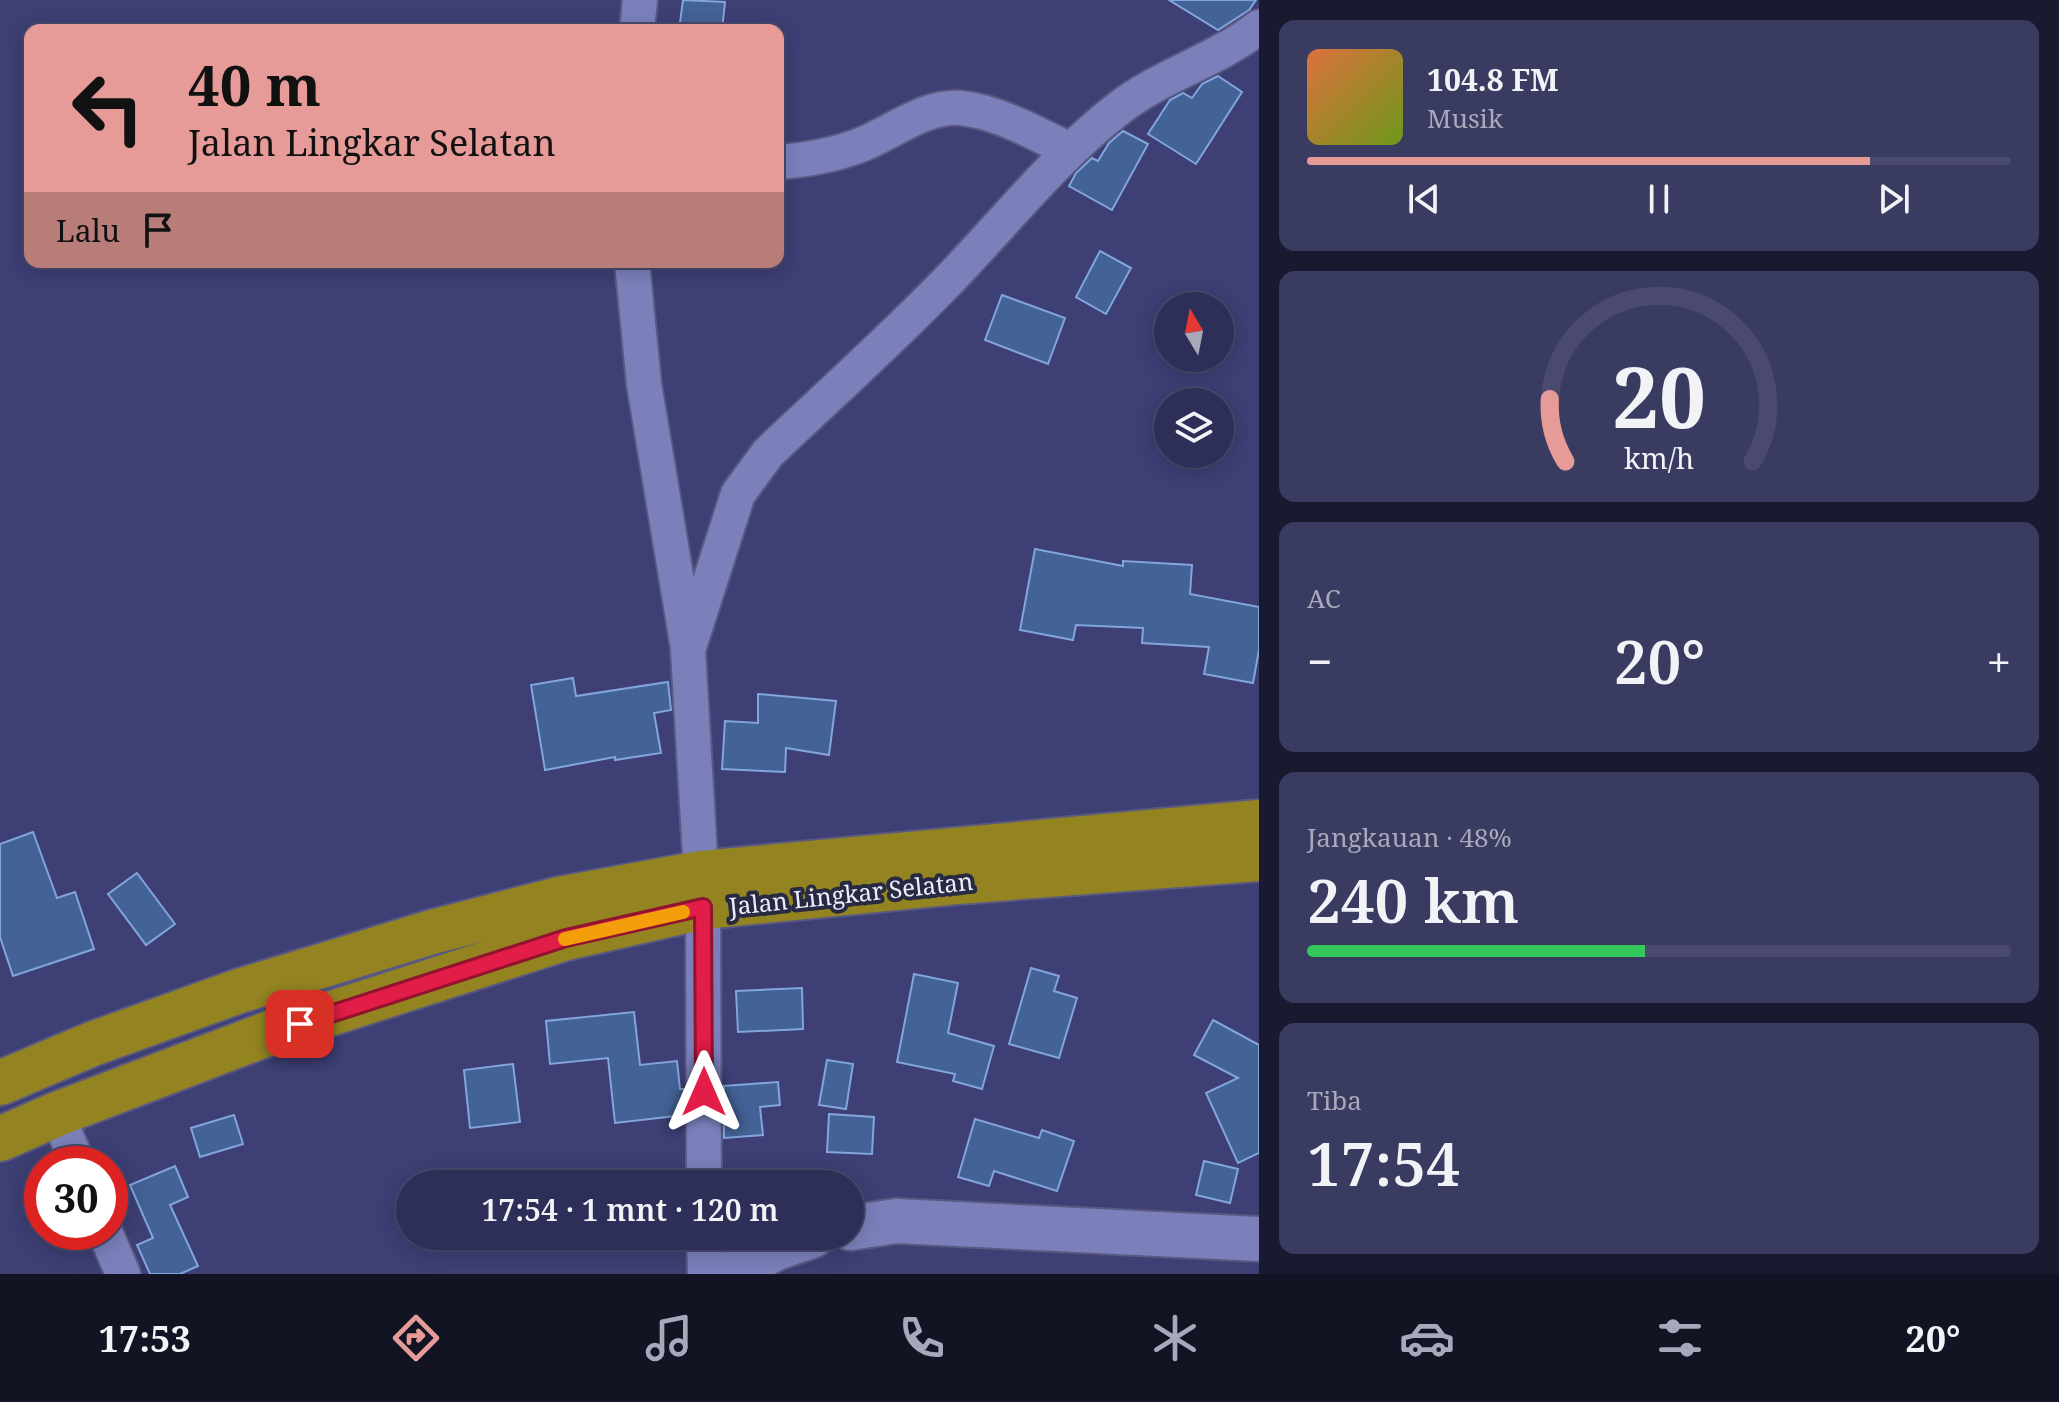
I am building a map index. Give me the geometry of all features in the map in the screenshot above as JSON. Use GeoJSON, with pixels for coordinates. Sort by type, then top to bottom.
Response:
{"type":"FeatureCollection","features":[{"type":"Feature","properties":{"kind":"highway","name":"Jalan Lingkar Selatan"},"geometry":{"type":"LineString","coordinates":[[0,1083],[122,1033],[239,991],[344,958],[559,899],[702,890],[956,866],[1259,822]]}},
{"type":"Feature","properties":{"kind":"highway","name":"Jalan Lingkar Selatan"},"geometry":{"type":"LineString","coordinates":[[956,866],[1259,859]]}},
{"type":"Feature","properties":{"kind":"highway","name":"Jalan Lingkar Selatan"},"geometry":{"type":"LineString","coordinates":[[0,1139],[57,1114],[270,1033],[551,943],[702,890]]}},
{"type":"Feature","properties":{"kind":"street"},"geometry":{"type":"LineString","coordinates":[[638,24],[640,0]]}},
{"type":"Feature","properties":{"kind":"street"},"geometry":{"type":"LineString","coordinates":[[688,650],[738,494],[768,453],[939,291],[1070,150],[1116,109],[1144,89],[1255,35]]}},
{"type":"Feature","properties":{"kind":"street"},"geometry":{"type":"LineString","coordinates":[[784,162],[807,160],[858,146],[926,114],[959,108],[1010,121],[1070,150]]}},
{"type":"Feature","properties":{"kind":"street"},"geometry":{"type":"LineString","coordinates":[[633,268],[644,384],[688,650],[702,890],[704,1170]]}},
{"type":"Feature","properties":{"kind":"street"},"geometry":{"type":"LineString","coordinates":[[57,1114],[70,1146]]}},
{"type":"Feature","properties":{"kind":"street"},"geometry":{"type":"LineString","coordinates":[[864,1226],[896,1221],[1259,1239]]}},
{"type":"Feature","properties":{"kind":"street"},"geometry":{"type":"LineString","coordinates":[[113,1250],[123,1274]]}},
{"type":"Feature","properties":{"kind":"street"},"geometry":{"type":"LineString","coordinates":[[704,1250],[705,1274]]}},
{"type":"Feature","properties":{"kind":"street"},"geometry":{"type":"LineString","coordinates":[[728,1274],[772,1250]]}},
{"type":"Feature","properties":{"kind":"building"},"geometry":{"type":"Polygon","coordinates":[[[683,0],[725,2],[723,24],[680,24],[683,0]]]}},
{"type":"Feature","properties":{"kind":"building"},"geometry":{"type":"Polygon","coordinates":[[[1169,0],[1256,0],[1249,10],[1218,30],[1169,0]]]}},
{"type":"Feature","properties":{"kind":"building"},"geometry":{"type":"Polygon","coordinates":[[[1218,76],[1242,92],[1196,164],[1148,134],[1170,100],[1183,93],[1192,98],[1202,84],[1218,76]]]}},
{"type":"Feature","properties":{"kind":"building"},"geometry":{"type":"Polygon","coordinates":[[[1123,131],[1148,144],[1112,210],[1069,186],[1076,173],[1092,158],[1098,161],[1109,143],[1123,131]]]}},
{"type":"Feature","properties":{"kind":"building"},"geometry":{"type":"Polygon","coordinates":[[[1100,251],[1131,268],[1106,314],[1076,297],[1100,251]]]}},
{"type":"Feature","properties":{"kind":"building"},"geometry":{"type":"Polygon","coordinates":[[[1002,295],[1065,318],[1048,364],[985,340],[1002,295]]]}},
{"type":"Feature","properties":{"kind":"building"},"geometry":{"type":"Polygon","coordinates":[[[1035,549],[1123,566],[1123,561],[1192,565],[1190,594],[1259,607],[1259,650],[1253,683],[1204,674],[1209,647],[1142,643],[1143,628],[1076,625],[1073,640],[1020,630],[1035,549]]]}},
{"type":"Feature","properties":{"kind":"building"},"geometry":{"type":"Polygon","coordinates":[[[573,678],[576,696],[668,682],[671,710],[654,713],[661,753],[615,760],[615,757],[545,770],[531,685],[573,678]]]}},
{"type":"Feature","properties":{"kind":"building"},"geometry":{"type":"Polygon","coordinates":[[[758,694],[836,701],[829,755],[786,748],[785,772],[722,769],[725,721],[758,723],[758,694]]]}},
{"type":"Feature","properties":{"kind":"building"},"geometry":{"type":"Polygon","coordinates":[[[33,832],[57,898],[75,892],[94,949],[13,976],[0,937],[0,844],[33,832]]]}},
{"type":"Feature","properties":{"kind":"building"},"geometry":{"type":"Polygon","coordinates":[[[137,873],[175,924],[146,945],[108,894],[137,873]]]}},
{"type":"Feature","properties":{"kind":"building"},"geometry":{"type":"Polygon","coordinates":[[[1031,968],[1059,976],[1054,991],[1077,998],[1059,1058],[1009,1044],[1031,968]]]}},
{"type":"Feature","properties":{"kind":"building"},"geometry":{"type":"Polygon","coordinates":[[[914,974],[958,983],[948,1033],[994,1046],[982,1089],[953,1081],[955,1074],[897,1062],[914,974]]]}},
{"type":"Feature","properties":{"kind":"building"},"geometry":{"type":"Polygon","coordinates":[[[802,988],[803,1029],[738,1032],[736,991],[802,988]]]}},
{"type":"Feature","properties":{"kind":"building"},"geometry":{"type":"Polygon","coordinates":[[[634,1012],[640,1065],[677,1061],[680,1089],[684,1089],[684,1115],[615,1123],[608,1058],[550,1064],[546,1021],[634,1012]]]}},
{"type":"Feature","properties":{"kind":"building"},"geometry":{"type":"Polygon","coordinates":[[[1213,1020],[1259,1045],[1259,1153],[1238,1163],[1206,1093],[1238,1078],[1194,1055],[1213,1020]]]}},
{"type":"Feature","properties":{"kind":"building"},"geometry":{"type":"Polygon","coordinates":[[[827,1060],[853,1064],[846,1109],[819,1105],[827,1060]]]}},
{"type":"Feature","properties":{"kind":"building"},"geometry":{"type":"Polygon","coordinates":[[[513,1064],[520,1122],[470,1128],[464,1070],[513,1064]]]}},
{"type":"Feature","properties":{"kind":"building"},"geometry":{"type":"Polygon","coordinates":[[[778,1082],[780,1105],[760,1107],[763,1135],[724,1138],[724,1086],[778,1082]]]}},
{"type":"Feature","properties":{"kind":"building"},"geometry":{"type":"Polygon","coordinates":[[[829,1114],[874,1117],[872,1154],[827,1152],[829,1114]]]}},
{"type":"Feature","properties":{"kind":"building"},"geometry":{"type":"Polygon","coordinates":[[[234,1115],[243,1144],[200,1157],[191,1128],[234,1115]]]}},
{"type":"Feature","properties":{"kind":"building"},"geometry":{"type":"Polygon","coordinates":[[[975,1119],[1039,1138],[1042,1130],[1074,1141],[1057,1191],[994,1171],[989,1186],[958,1177],[975,1119]]]}},
{"type":"Feature","properties":{"kind":"building"},"geometry":{"type":"Polygon","coordinates":[[[1204,1161],[1238,1169],[1230,1203],[1196,1195],[1204,1161]]]}},
{"type":"Feature","properties":{"kind":"building"},"geometry":{"type":"Polygon","coordinates":[[[175,1166],[188,1197],[170,1205],[198,1266],[180,1274],[150,1274],[137,1245],[153,1238],[130,1185],[175,1166]]]}},
{"type":"Feature","properties":{"kind":"slow traffic"},"geometry":{"type":"LineString","coordinates":[[565,939],[683,912]]}},
{"type":"Feature","properties":{"kind":"route"},"geometry":{"type":"LineString","coordinates":[[300,1024],[566,938],[703,907],[704,1092]]}}]}
